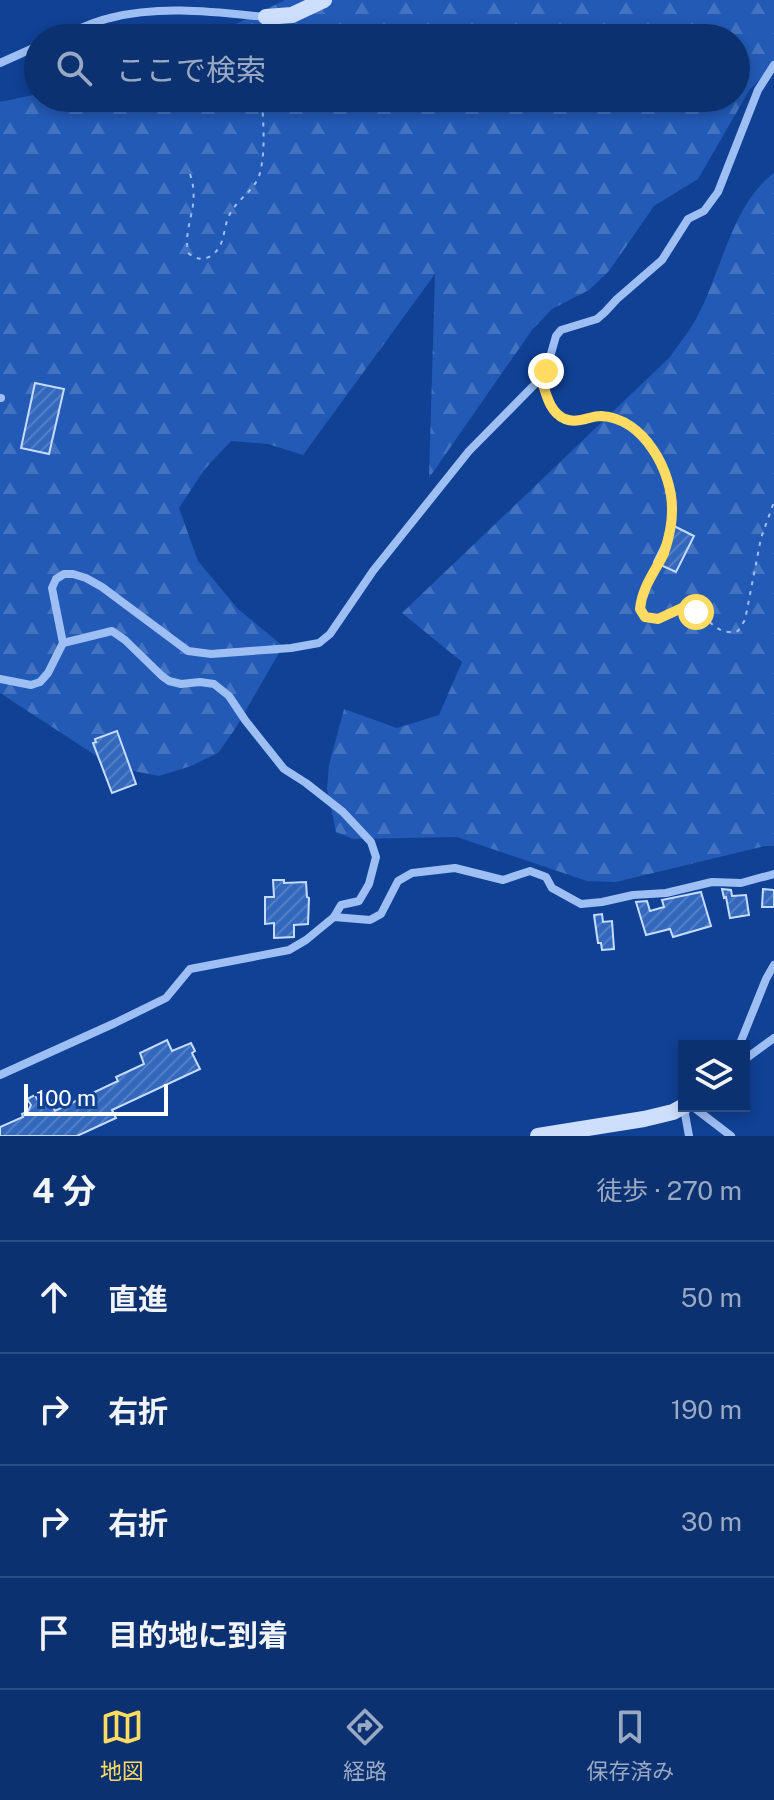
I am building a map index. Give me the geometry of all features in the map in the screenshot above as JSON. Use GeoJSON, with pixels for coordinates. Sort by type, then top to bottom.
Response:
{"type":"FeatureCollection","features":[{"type":"Feature","properties":{"kind":"street"},"geometry":{"type":"LineString","coordinates":[[94,24],[110,18],[187,10],[266,17],[292,15],[324,0]]}},
{"type":"Feature","properties":{"kind":"street"},"geometry":{"type":"LineString","coordinates":[[0,63],[24,52]]}},
{"type":"Feature","properties":{"kind":"street"},"geometry":{"type":"LineString","coordinates":[[750,110],[758,90],[774,65]]}},
{"type":"Feature","properties":{"kind":"street"},"geometry":{"type":"LineString","coordinates":[[0,679],[31,685],[40,682],[48,673],[63,643],[52,588],[56,579],[64,574],[86,578],[102,587],[188,651],[211,654],[319,643],[330,634],[373,571],[469,451],[541,378],[561,330],[597,319],[662,260],[688,219],[704,211],[718,192],[749,112]]}},
{"type":"Feature","properties":{"kind":"street"},"geometry":{"type":"LineString","coordinates":[[0,1075],[166,998],[190,969],[289,950],[334,917],[341,905],[359,901],[369,884],[376,857],[371,842],[343,812],[284,769],[229,696],[214,684],[169,681],[112,631],[63,643]]}},
{"type":"Feature","properties":{"kind":"street"},"geometry":{"type":"LineString","coordinates":[[334,917],[370,920],[381,914],[398,881],[412,873],[455,868],[503,880],[530,871],[546,877],[552,888],[581,904],[666,893],[712,882],[741,883],[774,874]]}},
{"type":"Feature","properties":{"kind":"street"},"geometry":{"type":"LineString","coordinates":[[741,1040],[774,965]]}},
{"type":"Feature","properties":{"kind":"street"},"geometry":{"type":"LineString","coordinates":[[750,1056],[774,1038]]}},
{"type":"Feature","properties":{"kind":"street"},"geometry":{"type":"LineString","coordinates":[[538,1136],[644,1119],[678,1110]]}},
{"type":"Feature","properties":{"kind":"street"},"geometry":{"type":"LineString","coordinates":[[686,1112],[689,1136]]}},
{"type":"Feature","properties":{"kind":"street"},"geometry":{"type":"LineString","coordinates":[[697,1112],[731,1136]]}},
{"type":"Feature","properties":{"kind":"path"},"geometry":{"type":"LineString","coordinates":[[190,174],[196,189],[186,241],[188,253],[196,259],[206,259],[222,244],[230,213],[260,177],[264,155],[262,112]]}},
{"type":"Feature","properties":{"kind":"path"},"geometry":{"type":"LineString","coordinates":[[541,378],[557,414],[567,420],[578,421],[598,416],[615,418],[635,429],[663,467],[670,484],[672,515],[664,551],[641,594],[640,609],[645,617],[658,619],[684,607],[696,612],[718,630],[728,633],[738,631],[745,620],[761,538],[774,502]]}},
{"type":"Feature","properties":{"kind":"green space"},"geometry":{"type":"Polygon","coordinates":[[[285,0],[774,0],[774,66],[750,89],[750,24],[236,24],[285,0]]]}},
{"type":"Feature","properties":{"kind":"green space"},"geometry":{"type":"Polygon","coordinates":[[[24,97],[24,112],[737,112],[698,179],[654,206],[609,271],[589,290],[552,309],[532,330],[429,478],[435,274],[303,455],[268,444],[231,441],[204,470],[179,508],[198,561],[238,609],[283,646],[218,753],[159,776],[134,771],[98,757],[0,693],[0,102],[24,97]]]}},
{"type":"Feature","properties":{"kind":"green space"},"geometry":{"type":"Polygon","coordinates":[[[774,173],[774,846],[616,882],[587,881],[457,837],[353,839],[336,832],[327,789],[329,765],[344,709],[397,728],[439,715],[462,662],[402,613],[670,357],[698,315],[748,201],[774,173]]]}},
{"type":"Feature","properties":{"kind":"building"},"geometry":{"type":"Polygon","coordinates":[[[35,383],[64,389],[49,454],[21,448],[35,383]]]}},
{"type":"Feature","properties":{"kind":"building"},"geometry":{"type":"Polygon","coordinates":[[[672,525],[694,536],[676,572],[654,562],[672,525]]]}},
{"type":"Feature","properties":{"kind":"building"},"geometry":{"type":"Polygon","coordinates":[[[117,731],[136,784],[112,793],[93,743],[95,739],[117,731]]]}},
{"type":"Feature","properties":{"kind":"building"},"geometry":{"type":"Polygon","coordinates":[[[273,880],[306,882],[308,924],[294,925],[294,937],[274,938],[274,923],[265,924],[265,897],[274,897],[273,880]]]}},
{"type":"Feature","properties":{"kind":"building"},"geometry":{"type":"Polygon","coordinates":[[[722,889],[731,890],[732,896],[746,895],[749,915],[730,918],[722,889]]]}},
{"type":"Feature","properties":{"kind":"building"},"geometry":{"type":"Polygon","coordinates":[[[763,889],[774,890],[774,907],[762,907],[763,889]]]}},
{"type":"Feature","properties":{"kind":"building"},"geometry":{"type":"Polygon","coordinates":[[[701,892],[711,926],[673,937],[670,929],[646,935],[636,902],[647,901],[650,911],[664,907],[662,900],[701,892]]]}},
{"type":"Feature","properties":{"kind":"building"},"geometry":{"type":"Polygon","coordinates":[[[602,914],[603,922],[612,921],[614,949],[602,950],[601,943],[598,943],[594,915],[602,914]]]}},
{"type":"Feature","properties":{"kind":"building"},"geometry":{"type":"Polygon","coordinates":[[[167,1040],[172,1051],[191,1043],[200,1069],[112,1110],[116,1118],[77,1136],[0,1136],[0,1127],[23,1117],[22,1114],[28,1111],[31,1105],[27,1099],[35,1095],[38,1101],[45,1104],[51,1101],[55,1111],[118,1081],[116,1077],[144,1064],[140,1053],[167,1040]]]}},
{"type":"Feature","properties":{"kind":"route"},"geometry":{"type":"LineString","coordinates":[[546,371],[541,378],[557,414],[567,420],[598,416],[625,423],[635,429],[663,467],[670,484],[672,515],[664,551],[641,594],[640,609],[645,617],[658,619],[684,607],[696,612]]}}]}
